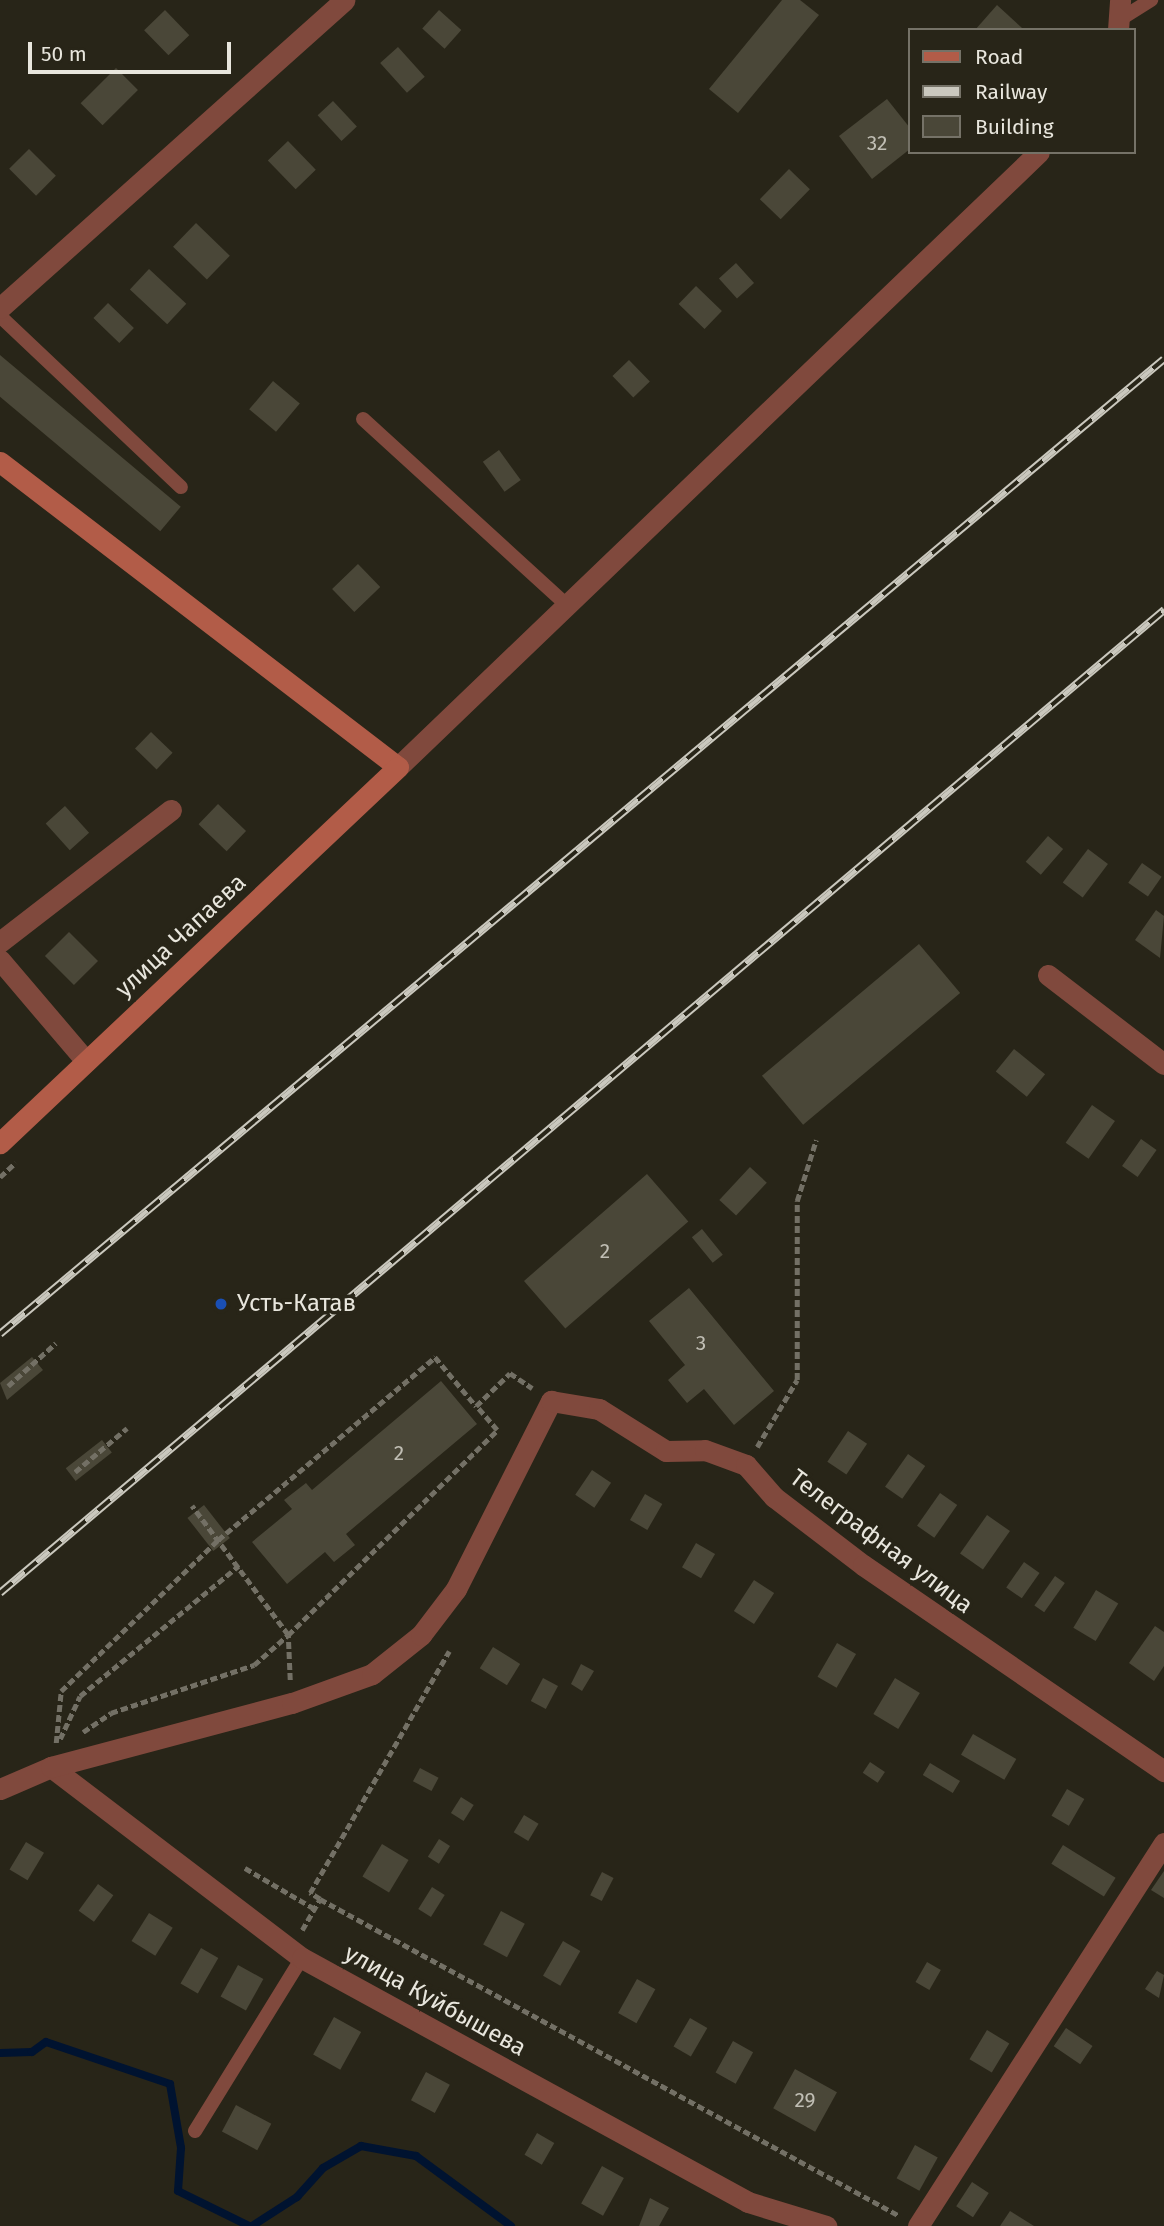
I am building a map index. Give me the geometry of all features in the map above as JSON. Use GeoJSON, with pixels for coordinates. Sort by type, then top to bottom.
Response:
{"type":"FeatureCollection","features":[{"type":"Feature","properties":{"kind":"main road"},"geometry":{"type":"LineString","coordinates":[[0,462],[398,766]]}},
{"type":"Feature","properties":{"kind":"main road","name":"улица Чапаева"},"geometry":{"type":"LineString","coordinates":[[0,1143],[398,766]]}},
{"type":"Feature","properties":{"kind":"street"},"geometry":{"type":"LineString","coordinates":[[0,308],[344,0]]}},
{"type":"Feature","properties":{"kind":"street"},"geometry":{"type":"LineString","coordinates":[[398,766],[1037,154]]}},
{"type":"Feature","properties":{"kind":"street"},"geometry":{"type":"LineString","coordinates":[[0,942],[171,810]]}},
{"type":"Feature","properties":{"kind":"street"},"geometry":{"type":"LineString","coordinates":[[0,960],[86,1061]]}},
{"type":"Feature","properties":{"kind":"street"},"geometry":{"type":"LineString","coordinates":[[1048,975],[1164,1065]]}},
{"type":"Feature","properties":{"kind":"street","name":"Телеграфная улица"},"geometry":{"type":"LineString","coordinates":[[292,1703],[372,1674],[421,1635],[456,1589],[486,1536],[551,1401],[599,1409],[666,1451],[705,1450],[746,1465],[774,1497],[873,1573],[1164,1771]]}},
{"type":"Feature","properties":{"kind":"street"},"geometry":{"type":"LineString","coordinates":[[0,1789],[53,1758],[292,1703]]}},
{"type":"Feature","properties":{"kind":"street","name":"улица Куйбышева"},"geometry":{"type":"LineString","coordinates":[[53,1758],[296,1953],[748,2202],[826,2226]]}},
{"type":"Feature","properties":{"kind":"street"},"geometry":{"type":"LineString","coordinates":[[912,2223],[1164,1843]]}},
{"type":"Feature","properties":{"kind":"lane"},"geometry":{"type":"LineString","coordinates":[[1119,17],[1151,0]]}},
{"type":"Feature","properties":{"kind":"lane"},"geometry":{"type":"LineString","coordinates":[[0,316],[181,487]]}},
{"type":"Feature","properties":{"kind":"lane"},"geometry":{"type":"LineString","coordinates":[[363,419],[567,605]]}},
{"type":"Feature","properties":{"kind":"lane"},"geometry":{"type":"LineString","coordinates":[[195,2131],[296,1953]]}},
{"type":"Feature","properties":{"kind":"path"},"geometry":{"type":"LineString","coordinates":[[746,1465],[797,1380],[797,1201],[816,1140]]}},
{"type":"Feature","properties":{"kind":"path"},"geometry":{"type":"LineString","coordinates":[[8,1386],[56,1343]]}},
{"type":"Feature","properties":{"kind":"path"},"geometry":{"type":"LineString","coordinates":[[53,1758],[61,1691],[218,1540],[435,1357],[497,1430],[254,1665],[111,1713],[78,1735]]}},
{"type":"Feature","properties":{"kind":"path"},"geometry":{"type":"LineString","coordinates":[[476,1406],[510,1373]]}},
{"type":"Feature","properties":{"kind":"path"},"geometry":{"type":"LineString","coordinates":[[75,1472],[127,1429]]}},
{"type":"Feature","properties":{"kind":"path"},"geometry":{"type":"LineString","coordinates":[[192,1506],[288,1635],[292,1703]]}},
{"type":"Feature","properties":{"kind":"path"},"geometry":{"type":"LineString","coordinates":[[53,1758],[80,1696],[238,1566]]}},
{"type":"Feature","properties":{"kind":"path"},"geometry":{"type":"LineString","coordinates":[[449,1651],[310,1892],[912,2223]]}},
{"type":"Feature","properties":{"kind":"path"},"geometry":{"type":"LineString","coordinates":[[53,1758],[67,1742]]}},
{"type":"Feature","properties":{"kind":"path"},"geometry":{"type":"LineString","coordinates":[[245,1868],[315,1909]]}},
{"type":"Feature","properties":{"kind":"path"},"geometry":{"type":"LineString","coordinates":[[296,1953],[320,1899]]}},
{"type":"Feature","properties":{"kind":"building"},"geometry":{"type":"Polygon","coordinates":[[[782,0],[800,0],[819,15],[738,113],[709,89],[782,0]]]}},
{"type":"Feature","properties":{"kind":"building"},"geometry":{"type":"Polygon","coordinates":[[[997,5],[1022,28],[977,28],[997,5]]]}},
{"type":"Feature","properties":{"kind":"building"},"geometry":{"type":"Polygon","coordinates":[[[165,10],[189,35],[168,55],[144,30],[165,10]]]}},
{"type":"Feature","properties":{"kind":"building"},"geometry":{"type":"Polygon","coordinates":[[[439,10],[461,30],[445,49],[422,29],[439,10]]]}},
{"type":"Feature","properties":{"kind":"building"},"geometry":{"type":"Polygon","coordinates":[[[398,47],[425,77],[407,93],[380,63],[398,47]]]}},
{"type":"Feature","properties":{"kind":"building"},"geometry":{"type":"Polygon","coordinates":[[[116,68],[138,90],[103,125],[81,103],[116,68]]]}},
{"type":"Feature","properties":{"kind":"building"},"geometry":{"type":"Polygon","coordinates":[[[887,99],[908,125],[908,151],[872,179],[839,136],[887,99]]]}},
{"type":"Feature","properties":{"kind":"building"},"geometry":{"type":"Polygon","coordinates":[[[333,101],[357,127],[342,141],[318,115],[333,101]]]}},
{"type":"Feature","properties":{"kind":"building"},"geometry":{"type":"Polygon","coordinates":[[[288,141],[316,170],[296,189],[268,160],[288,141]]]}},
{"type":"Feature","properties":{"kind":"building"},"geometry":{"type":"Polygon","coordinates":[[[29,149],[56,176],[36,196],[9,169],[29,149]]]}},
{"type":"Feature","properties":{"kind":"building"},"geometry":{"type":"Polygon","coordinates":[[[789,169],[810,189],[781,219],[760,199],[789,169]]]}},
{"type":"Feature","properties":{"kind":"building"},"geometry":{"type":"Polygon","coordinates":[[[196,223],[230,256],[207,279],[173,247],[196,223]]]}},
{"type":"Feature","properties":{"kind":"building"},"geometry":{"type":"Polygon","coordinates":[[[736,263],[754,283],[737,298],[719,278],[736,263]]]}},
{"type":"Feature","properties":{"kind":"building"},"geometry":{"type":"Polygon","coordinates":[[[149,269],[186,304],[167,324],[130,289],[149,269]]]}},
{"type":"Feature","properties":{"kind":"building"},"geometry":{"type":"Polygon","coordinates":[[[696,286],[722,311],[705,329],[679,304],[696,286]]]}},
{"type":"Feature","properties":{"kind":"building"},"geometry":{"type":"Polygon","coordinates":[[[108,303],[134,328],[119,343],[93,318],[108,303]]]}},
{"type":"Feature","properties":{"kind":"building"},"geometry":{"type":"Polygon","coordinates":[[[0,355],[181,507],[160,531],[0,397],[0,355]]]}},
{"type":"Feature","properties":{"kind":"building"},"geometry":{"type":"Polygon","coordinates":[[[629,360],[650,382],[633,398],[612,376],[629,360]]]}},
{"type":"Feature","properties":{"kind":"building"},"geometry":{"type":"Polygon","coordinates":[[[273,381],[300,403],[276,432],[249,409],[273,381]]]}},
{"type":"Feature","properties":{"kind":"building"},"geometry":{"type":"Polygon","coordinates":[[[499,450],[521,480],[505,492],[483,462],[499,450]]]}},
{"type":"Feature","properties":{"kind":"building"},"geometry":{"type":"Polygon","coordinates":[[[358,564],[380,587],[354,612],[332,589],[358,564]]]}},
{"type":"Feature","properties":{"kind":"building"},"geometry":{"type":"Polygon","coordinates":[[[151,732],[173,753],[157,769],[135,749],[151,732]]]}},
{"type":"Feature","properties":{"kind":"building"},"geometry":{"type":"Polygon","coordinates":[[[218,804],[246,831],[227,851],[199,824],[218,804]]]}},
{"type":"Feature","properties":{"kind":"building"},"geometry":{"type":"Polygon","coordinates":[[[65,806],[89,833],[70,850],[46,823],[65,806]]]}},
{"type":"Feature","properties":{"kind":"building"},"geometry":{"type":"Polygon","coordinates":[[[1048,836],[1063,849],[1041,875],[1026,862],[1048,836]]]}},
{"type":"Feature","properties":{"kind":"building"},"geometry":{"type":"Polygon","coordinates":[[[1088,849],[1108,864],[1083,898],[1063,883],[1088,849]]]}},
{"type":"Feature","properties":{"kind":"building"},"geometry":{"type":"Polygon","coordinates":[[[1142,863],[1162,877],[1148,896],[1128,883],[1142,863]]]}},
{"type":"Feature","properties":{"kind":"building"},"geometry":{"type":"Polygon","coordinates":[[[1156,910],[1164,916],[1160,958],[1135,940],[1156,910]]]}},
{"type":"Feature","properties":{"kind":"building"},"geometry":{"type":"Polygon","coordinates":[[[69,932],[98,961],[74,985],[45,956],[69,932]]]}},
{"type":"Feature","properties":{"kind":"building"},"geometry":{"type":"Polygon","coordinates":[[[919,944],[960,993],[803,1125],[762,1076],[919,944]]]}},
{"type":"Feature","properties":{"kind":"building"},"geometry":{"type":"Polygon","coordinates":[[[1014,1049],[1045,1074],[1027,1097],[996,1072],[1014,1049]]]}},
{"type":"Feature","properties":{"kind":"building"},"geometry":{"type":"Polygon","coordinates":[[[1092,1105],[1115,1121],[1089,1159],[1066,1143],[1092,1105]]]}},
{"type":"Feature","properties":{"kind":"building"},"geometry":{"type":"Polygon","coordinates":[[[1141,1139],[1157,1150],[1138,1177],[1122,1166],[1141,1139]]]}},
{"type":"Feature","properties":{"kind":"building"},"geometry":{"type":"Polygon","coordinates":[[[750,1167],[767,1183],[736,1216],[719,1200],[750,1167]]]}},
{"type":"Feature","properties":{"kind":"building"},"geometry":{"type":"Polygon","coordinates":[[[647,1174],[688,1222],[565,1328],[524,1281],[647,1174]]]}},
{"type":"Feature","properties":{"kind":"building"},"geometry":{"type":"Polygon","coordinates":[[[702,1229],[723,1255],[713,1263],[692,1237],[702,1229]]]}},
{"type":"Feature","properties":{"kind":"building"},"geometry":{"type":"Polygon","coordinates":[[[689,1288],[774,1391],[734,1425],[704,1389],[687,1403],[668,1380],[685,1365],[649,1321],[689,1288]]]}},
{"type":"Feature","properties":{"kind":"building"},"geometry":{"type":"Polygon","coordinates":[[[32,1357],[43,1370],[7,1400],[0,1383],[32,1357]]]}},
{"type":"Feature","properties":{"kind":"building"},"geometry":{"type":"Polygon","coordinates":[[[441,1381],[477,1424],[346,1534],[355,1545],[334,1562],[325,1552],[287,1584],[252,1542],[292,1509],[284,1500],[306,1483],[312,1490],[441,1381]]]}},
{"type":"Feature","properties":{"kind":"building"},"geometry":{"type":"Polygon","coordinates":[[[848,1431],[867,1444],[846,1475],[827,1462],[848,1431]]]}},
{"type":"Feature","properties":{"kind":"building"},"geometry":{"type":"Polygon","coordinates":[[[102,1440],[112,1453],[76,1481],[66,1468],[102,1440]]]}},
{"type":"Feature","properties":{"kind":"building"},"geometry":{"type":"Polygon","coordinates":[[[908,1454],[925,1466],[902,1499],[885,1487],[908,1454]]]}},
{"type":"Feature","properties":{"kind":"building"},"geometry":{"type":"Polygon","coordinates":[[[592,1470],[611,1483],[594,1508],[575,1495],[592,1470]]]}},
{"type":"Feature","properties":{"kind":"building"},"geometry":{"type":"Polygon","coordinates":[[[940,1493],[957,1505],[934,1538],[917,1526],[940,1493]]]}},
{"type":"Feature","properties":{"kind":"building"},"geometry":{"type":"Polygon","coordinates":[[[645,1494],[662,1504],[647,1530],[630,1520],[645,1494]]]}},
{"type":"Feature","properties":{"kind":"building"},"geometry":{"type":"Polygon","coordinates":[[[204,1505],[230,1538],[213,1551],[187,1518],[204,1505]]]}},
{"type":"Feature","properties":{"kind":"building"},"geometry":{"type":"Polygon","coordinates":[[[987,1515],[1010,1531],[983,1570],[960,1554],[987,1515]]]}},
{"type":"Feature","properties":{"kind":"building"},"geometry":{"type":"Polygon","coordinates":[[[696,1543],[715,1554],[701,1578],[682,1567],[696,1543]]]}},
{"type":"Feature","properties":{"kind":"building"},"geometry":{"type":"Polygon","coordinates":[[[1024,1562],[1040,1573],[1022,1598],[1006,1587],[1024,1562]]]}},
{"type":"Feature","properties":{"kind":"building"},"geometry":{"type":"Polygon","coordinates":[[[1055,1576],[1065,1583],[1044,1612],[1034,1605],[1055,1576]]]}},
{"type":"Feature","properties":{"kind":"building"},"geometry":{"type":"Polygon","coordinates":[[[754,1580],[774,1593],[754,1624],[734,1611],[754,1580]]]}},
{"type":"Feature","properties":{"kind":"building"},"geometry":{"type":"Polygon","coordinates":[[[1096,1590],[1118,1603],[1096,1641],[1073,1628],[1096,1590]]]}},
{"type":"Feature","properties":{"kind":"building"},"geometry":{"type":"Polygon","coordinates":[[[1155,1626],[1164,1632],[1164,1666],[1154,1681],[1129,1663],[1155,1626]]]}},
{"type":"Feature","properties":{"kind":"building"},"geometry":{"type":"Polygon","coordinates":[[[837,1643],[856,1654],[837,1688],[818,1677],[837,1643]]]}},
{"type":"Feature","properties":{"kind":"building"},"geometry":{"type":"Polygon","coordinates":[[[493,1647],[520,1664],[507,1685],[480,1668],[493,1647]]]}},
{"type":"Feature","properties":{"kind":"building"},"geometry":{"type":"Polygon","coordinates":[[[581,1664],[594,1671],[582,1691],[571,1684],[581,1664]]]}},
{"type":"Feature","properties":{"kind":"building"},"geometry":{"type":"Polygon","coordinates":[[[543,1678],[558,1686],[546,1709],[531,1701],[543,1678]]]}},
{"type":"Feature","properties":{"kind":"building"},"geometry":{"type":"Polygon","coordinates":[[[895,1678],[920,1693],[898,1729],[873,1714],[895,1678]]]}},
{"type":"Feature","properties":{"kind":"building"},"geometry":{"type":"Polygon","coordinates":[[[973,1734],[1016,1759],[1004,1780],[961,1755],[973,1734]]]}},
{"type":"Feature","properties":{"kind":"building"},"geometry":{"type":"Polygon","coordinates":[[[870,1762],[885,1772],[878,1783],[863,1773],[870,1762]]]}},
{"type":"Feature","properties":{"kind":"building"},"geometry":{"type":"Polygon","coordinates":[[[930,1763],[960,1781],[953,1793],[923,1775],[930,1763]]]}},
{"type":"Feature","properties":{"kind":"building"},"geometry":{"type":"Polygon","coordinates":[[[420,1768],[439,1778],[431,1791],[413,1781],[420,1768]]]}},
{"type":"Feature","properties":{"kind":"building"},"geometry":{"type":"Polygon","coordinates":[[[1067,1789],[1084,1799],[1069,1826],[1052,1816],[1067,1789]]]}},
{"type":"Feature","properties":{"kind":"building"},"geometry":{"type":"Polygon","coordinates":[[[461,1797],[474,1805],[464,1821],[451,1813],[461,1797]]]}},
{"type":"Feature","properties":{"kind":"building"},"geometry":{"type":"Polygon","coordinates":[[[524,1815],[539,1824],[528,1841],[514,1832],[524,1815]]]}},
{"type":"Feature","properties":{"kind":"building"},"geometry":{"type":"Polygon","coordinates":[[[439,1839],[450,1846],[439,1864],[428,1857],[439,1839]]]}},
{"type":"Feature","properties":{"kind":"building"},"geometry":{"type":"Polygon","coordinates":[[[26,1842],[44,1853],[28,1880],[10,1869],[26,1842]]]}},
{"type":"Feature","properties":{"kind":"building"},"geometry":{"type":"Polygon","coordinates":[[[382,1844],[409,1860],[389,1893],[362,1877],[382,1844]]]}},
{"type":"Feature","properties":{"kind":"building"},"geometry":{"type":"Polygon","coordinates":[[[1063,1845],[1116,1878],[1104,1897],[1051,1864],[1063,1845]]]}},
{"type":"Feature","properties":{"kind":"building"},"geometry":{"type":"Polygon","coordinates":[[[1164,1871],[1164,1898],[1151,1890],[1164,1871]]]}},
{"type":"Feature","properties":{"kind":"building"},"geometry":{"type":"Polygon","coordinates":[[[602,1872],[614,1878],[602,1901],[590,1895],[602,1872]]]}},
{"type":"Feature","properties":{"kind":"building"},"geometry":{"type":"Polygon","coordinates":[[[98,1884],[113,1895],[94,1922],[79,1911],[98,1884]]]}},
{"type":"Feature","properties":{"kind":"building"},"geometry":{"type":"Polygon","coordinates":[[[432,1887],[445,1895],[431,1917],[418,1909],[432,1887]]]}},
{"type":"Feature","properties":{"kind":"building"},"geometry":{"type":"Polygon","coordinates":[[[501,1911],[525,1924],[507,1957],[483,1945],[501,1911]]]}},
{"type":"Feature","properties":{"kind":"building"},"geometry":{"type":"Polygon","coordinates":[[[149,1913],[173,1928],[155,1956],[132,1941],[149,1913]]]}},
{"type":"Feature","properties":{"kind":"building"},"geometry":{"type":"Polygon","coordinates":[[[563,1941],[580,1951],[560,1986],[543,1976],[563,1941]]]}},
{"type":"Feature","properties":{"kind":"building"},"geometry":{"type":"Polygon","coordinates":[[[201,1948],[218,1958],[198,1994],[180,1984],[201,1948]]]}},
{"type":"Feature","properties":{"kind":"building"},"geometry":{"type":"Polygon","coordinates":[[[927,1962],[941,1970],[929,1990],[916,1982],[927,1962]]]}},
{"type":"Feature","properties":{"kind":"building"},"geometry":{"type":"Polygon","coordinates":[[[238,1965],[263,1979],[246,2011],[221,1996],[238,1965]]]}},
{"type":"Feature","properties":{"kind":"building"},"geometry":{"type":"Polygon","coordinates":[[[1157,1971],[1164,1975],[1159,1998],[1145,1989],[1157,1971]]]}},
{"type":"Feature","properties":{"kind":"building"},"geometry":{"type":"Polygon","coordinates":[[[637,1979],[655,1989],[636,2023],[618,2013],[637,1979]]]}},
{"type":"Feature","properties":{"kind":"building"},"geometry":{"type":"Polygon","coordinates":[[[334,2017],[361,2032],[340,2070],[313,2055],[334,2017]]]}},
{"type":"Feature","properties":{"kind":"building"},"geometry":{"type":"Polygon","coordinates":[[[690,2018],[707,2028],[691,2057],[674,2047],[690,2018]]]}},
{"type":"Feature","properties":{"kind":"building"},"geometry":{"type":"Polygon","coordinates":[[[1066,2028],[1093,2046],[1080,2064],[1054,2046],[1066,2028]]]}},
{"type":"Feature","properties":{"kind":"building"},"geometry":{"type":"Polygon","coordinates":[[[987,2030],[1009,2043],[992,2073],[969,2059],[987,2030]]]}},
{"type":"Feature","properties":{"kind":"building"},"geometry":{"type":"Polygon","coordinates":[[[733,2041],[753,2052],[736,2084],[716,2072],[733,2041]]]}},
{"type":"Feature","properties":{"kind":"building"},"geometry":{"type":"Polygon","coordinates":[[[795,2069],[837,2092],[815,2132],[773,2108],[795,2069]]]}},
{"type":"Feature","properties":{"kind":"building"},"geometry":{"type":"Polygon","coordinates":[[[426,2072],[450,2085],[435,2113],[411,2100],[426,2072]]]}},
{"type":"Feature","properties":{"kind":"building"},"geometry":{"type":"Polygon","coordinates":[[[236,2105],[271,2124],[257,2150],[222,2131],[236,2105]]]}},
{"type":"Feature","properties":{"kind":"building"},"geometry":{"type":"Polygon","coordinates":[[[537,2133],[554,2143],[542,2165],[524,2155],[537,2133]]]}},
{"type":"Feature","properties":{"kind":"building"},"geometry":{"type":"Polygon","coordinates":[[[915,2145],[938,2158],[919,2191],[897,2178],[915,2145]]]}},
{"type":"Feature","properties":{"kind":"building"},"geometry":{"type":"Polygon","coordinates":[[[602,2166],[624,2178],[603,2216],[581,2204],[602,2166]]]}},
{"type":"Feature","properties":{"kind":"building"},"geometry":{"type":"Polygon","coordinates":[[[972,2182],[989,2193],[973,2217],[956,2206],[972,2182]]]}},
{"type":"Feature","properties":{"kind":"building"},"geometry":{"type":"Polygon","coordinates":[[[650,2198],[669,2208],[659,2226],[639,2226],[650,2198]]]}},
{"type":"Feature","properties":{"kind":"building"},"geometry":{"type":"Polygon","coordinates":[[[1010,2211],[1034,2226],[1000,2226],[1010,2211]]]}},
{"type":"Feature","properties":{"kind":"waterway"},"geometry":{"type":"LineString","coordinates":[[0,2053],[32,2052],[46,2042],[170,2084],[181,2148],[178,2191],[249,2226]]}},
{"type":"Feature","properties":{"kind":"waterway"},"geometry":{"type":"LineString","coordinates":[[252,2226],[297,2197],[323,2168],[361,2146],[416,2156],[511,2226]]}},
{"type":"Feature","properties":{"kind":"railway"},"geometry":{"type":"LineString","coordinates":[[0,1334],[1164,359]]}},
{"type":"Feature","properties":{"kind":"railway"},"geometry":{"type":"LineString","coordinates":[[0,1593],[1164,610]]}},
{"type":"Feature","properties":{"kind":"place","name":"Усть-Катав"},"geometry":{"type":"Point","coordinates":[221,1304]}}]}
